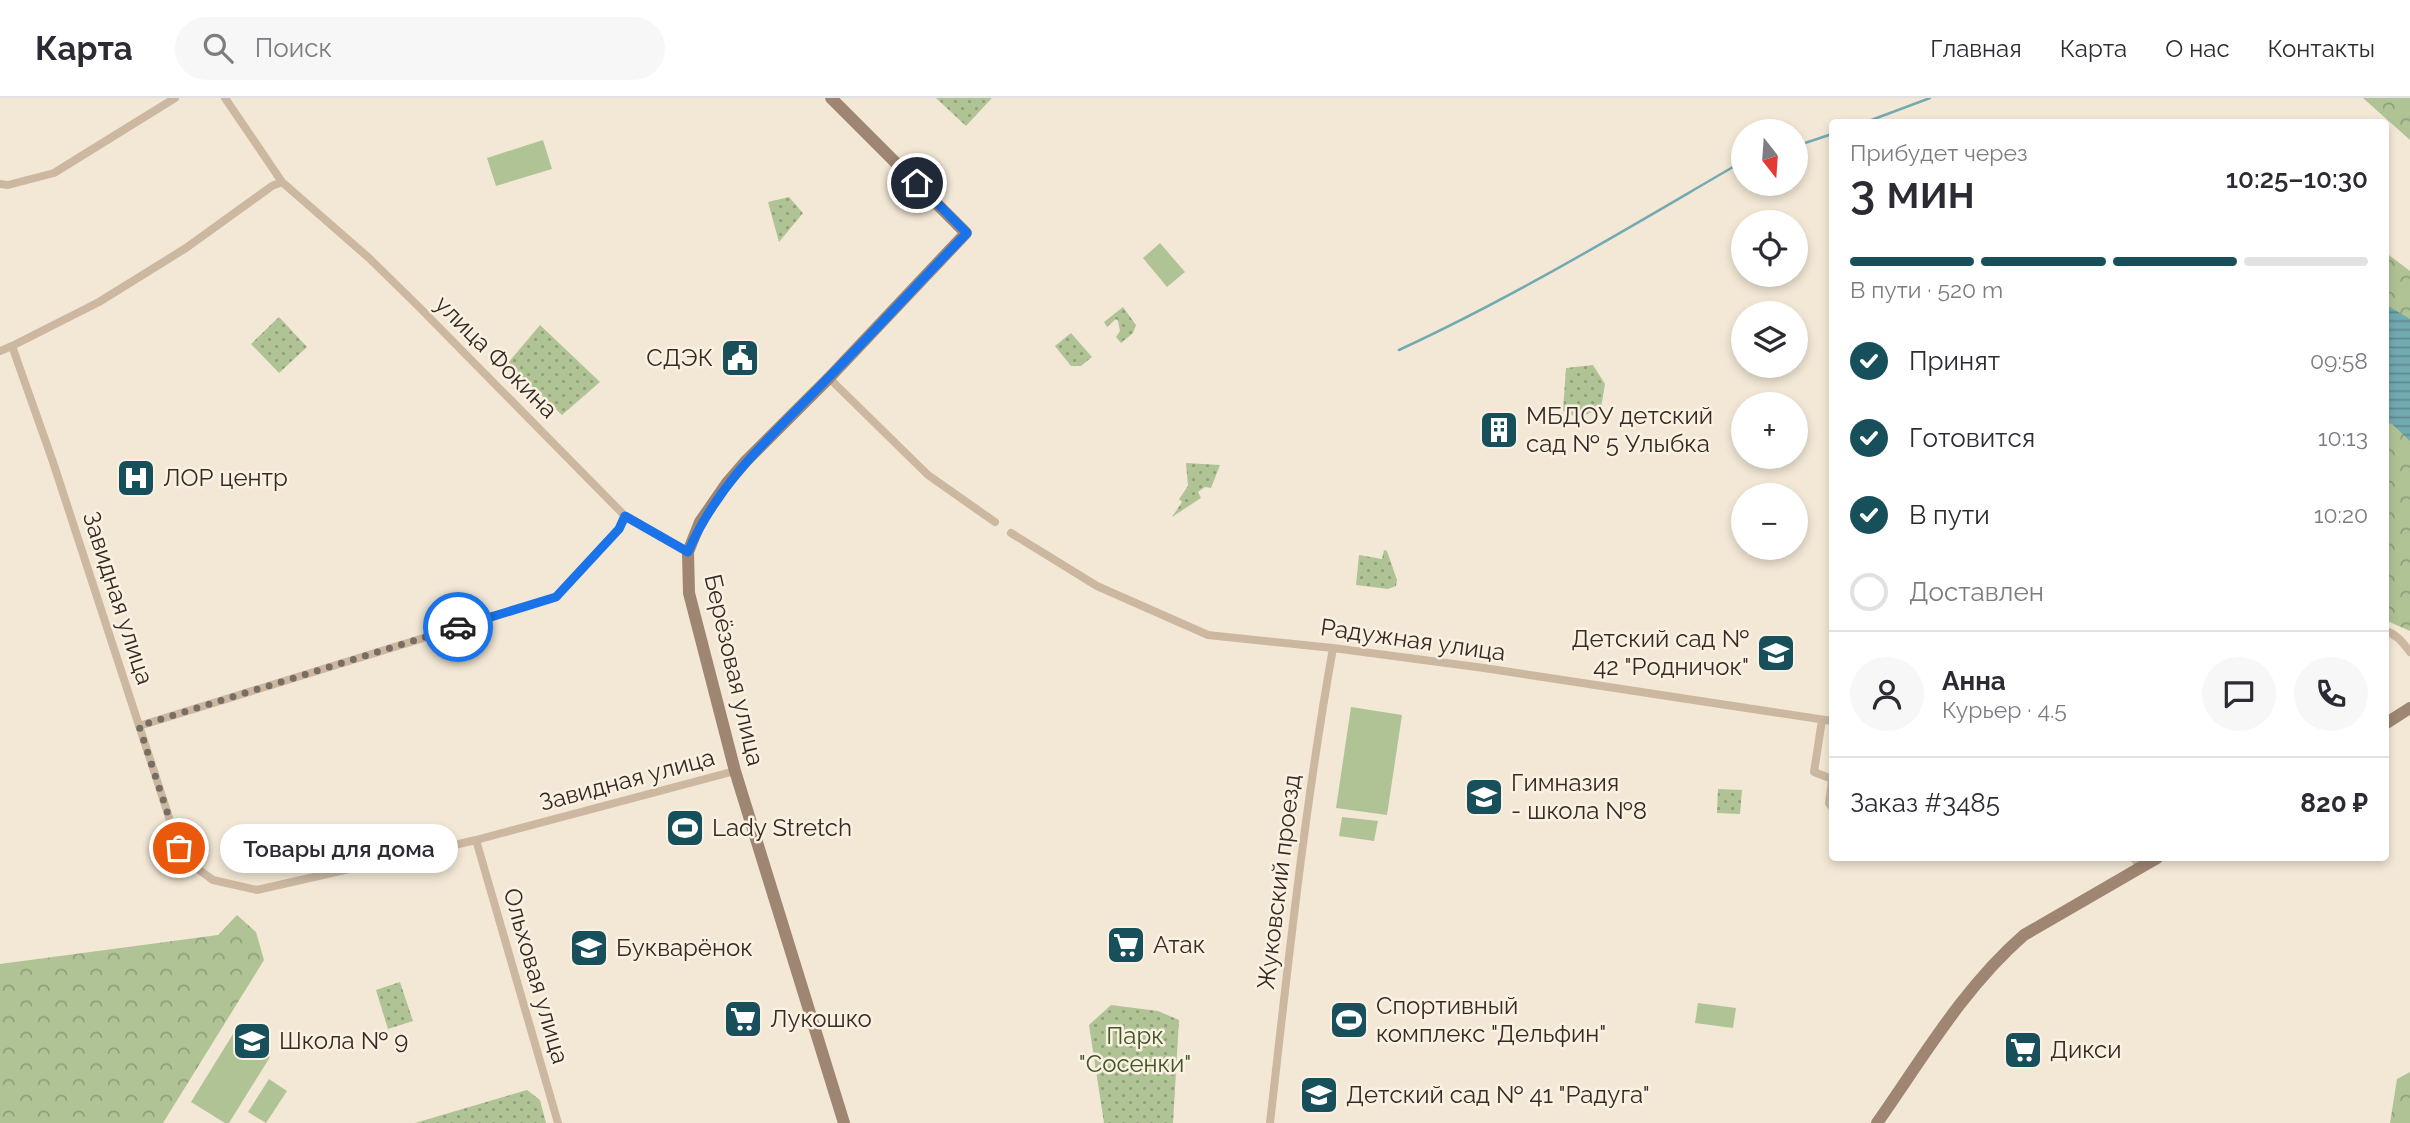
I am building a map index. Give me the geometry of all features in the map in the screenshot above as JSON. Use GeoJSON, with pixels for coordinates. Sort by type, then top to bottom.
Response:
{"type":"FeatureCollection","features":[{"type":"Feature","properties":{"kind":"street"},"geometry":{"type":"LineString","coordinates":[[0,184],[8,185],[54,173],[175,98]]}},
{"type":"Feature","properties":{"kind":"street","name":"улица Фокина"},"geometry":{"type":"LineString","coordinates":[[225,98],[282,182],[369,258],[625,516],[688,552]]}},
{"type":"Feature","properties":{"kind":"street","name":"Берёзовая улица"},"geometry":{"type":"LineString","coordinates":[[831,98],[967,233],[727,483],[700,522],[688,552],[689,593],[735,771],[844,1123]]}},
{"type":"Feature","properties":{"kind":"street"},"geometry":{"type":"LineString","coordinates":[[0,351],[99,302],[186,248],[272,186],[282,182]]}},
{"type":"Feature","properties":{"kind":"street","name":"Завидная улица"},"geometry":{"type":"LineString","coordinates":[[12,346],[57,474],[179,848],[195,867],[213,880],[257,890],[476,840],[735,771]]}},
{"type":"Feature","properties":{"kind":"street"},"geometry":{"type":"LineString","coordinates":[[829,378],[928,475],[995,522]]}},
{"type":"Feature","properties":{"kind":"street"},"geometry":{"type":"LineString","coordinates":[[139,726],[556,597],[619,529],[625,516]]}},
{"type":"Feature","properties":{"kind":"street","name":"Радужная улица"},"geometry":{"type":"LineString","coordinates":[[1011,533],[1097,586],[1208,635],[1333,648],[1829,721]]}},
{"type":"Feature","properties":{"kind":"street"},"geometry":{"type":"LineString","coordinates":[[2389,632],[2410,652]]}},
{"type":"Feature","properties":{"kind":"street","name":"Жуковский проезд"},"geometry":{"type":"LineString","coordinates":[[1270,1123],[1301,853],[1333,648]]}},
{"type":"Feature","properties":{"kind":"street"},"geometry":{"type":"LineString","coordinates":[[2390,721],[2410,708]]}},
{"type":"Feature","properties":{"kind":"street"},"geometry":{"type":"LineString","coordinates":[[2390,721],[2410,714]]}},
{"type":"Feature","properties":{"kind":"street"},"geometry":{"type":"LineString","coordinates":[[1822,720],[1814,772],[1829,778]]}},
{"type":"Feature","properties":{"kind":"street","name":"Ольховая улица"},"geometry":{"type":"LineString","coordinates":[[476,840],[558,1123]]}},
{"type":"Feature","properties":{"kind":"street"},"geometry":{"type":"LineString","coordinates":[[1877,1123],[1976,984],[2007,950],[2024,935],[2137,862]]}},
{"type":"Feature","properties":{"kind":"green space"},"geometry":{"type":"Polygon","coordinates":[[[936,98],[992,98],[966,126],[936,98]]]}},
{"type":"Feature","properties":{"kind":"green space"},"geometry":{"type":"Polygon","coordinates":[[[2363,98],[2410,98],[2410,140],[2389,119],[2363,98]]]}},
{"type":"Feature","properties":{"kind":"green space"},"geometry":{"type":"Polygon","coordinates":[[[543,140],[552,169],[496,186],[487,158],[543,140]]]}},
{"type":"Feature","properties":{"kind":"green space"},"geometry":{"type":"Polygon","coordinates":[[[789,197],[803,213],[779,242],[768,202],[789,197]]]}},
{"type":"Feature","properties":{"kind":"green space"},"geometry":{"type":"Polygon","coordinates":[[[1160,243],[1185,272],[1167,287],[1143,258],[1160,243]]]}},
{"type":"Feature","properties":{"kind":"green space"},"geometry":{"type":"Polygon","coordinates":[[[2389,255],[2410,271],[2410,631],[2389,622],[2389,255]]]}},
{"type":"Feature","properties":{"kind":"green space"},"geometry":{"type":"Polygon","coordinates":[[[1123,307],[1136,325],[1133,333],[1121,343],[1116,337],[1120,331],[1118,321],[1116,319],[1107,327],[1104,322],[1123,307]]]}},
{"type":"Feature","properties":{"kind":"green space"},"geometry":{"type":"Polygon","coordinates":[[[279,317],[307,347],[279,373],[251,344],[279,317]]]}},
{"type":"Feature","properties":{"kind":"green space"},"geometry":{"type":"Polygon","coordinates":[[[540,325],[600,382],[562,415],[508,363],[540,325]]]}},
{"type":"Feature","properties":{"kind":"green space"},"geometry":{"type":"Polygon","coordinates":[[[1071,333],[1092,357],[1081,366],[1071,366],[1055,346],[1071,333]]]}},
{"type":"Feature","properties":{"kind":"green space"},"geometry":{"type":"Polygon","coordinates":[[[1593,365],[1605,384],[1601,408],[1578,418],[1563,411],[1566,368],[1593,365]]]}},
{"type":"Feature","properties":{"kind":"green space"},"geometry":{"type":"Polygon","coordinates":[[[1186,463],[1220,465],[1211,488],[1205,487],[1198,492],[1201,498],[1172,517],[1188,486],[1186,463]]]}},
{"type":"Feature","properties":{"kind":"green space"},"geometry":{"type":"Polygon","coordinates":[[[1384,550],[1387,551],[1397,580],[1396,586],[1388,589],[1356,585],[1359,555],[1382,559],[1384,550]]]}},
{"type":"Feature","properties":{"kind":"green space"},"geometry":{"type":"Polygon","coordinates":[[[1351,707],[1402,715],[1387,815],[1336,808],[1351,707]]]}},
{"type":"Feature","properties":{"kind":"green space"},"geometry":{"type":"Polygon","coordinates":[[[1718,789],[1742,790],[1740,814],[1717,813],[1718,789]]]}},
{"type":"Feature","properties":{"kind":"green space"},"geometry":{"type":"Polygon","coordinates":[[[1342,817],[1378,821],[1374,841],[1339,836],[1342,817]]]}},
{"type":"Feature","properties":{"kind":"green space"},"geometry":{"type":"Polygon","coordinates":[[[237,915],[256,932],[264,960],[163,1123],[0,1123],[0,964],[218,935],[237,915]]]}},
{"type":"Feature","properties":{"kind":"green space"},"geometry":{"type":"Polygon","coordinates":[[[400,982],[413,1021],[388,1029],[376,990],[400,982]]]}},
{"type":"Feature","properties":{"kind":"green space"},"geometry":{"type":"Polygon","coordinates":[[[1698,1003],[1736,1008],[1733,1028],[1695,1023],[1698,1003]]]}},
{"type":"Feature","properties":{"kind":"green space","name":"Парк \"Сосенки\""},"geometry":{"type":"Polygon","coordinates":[[[1111,1005],[1158,1011],[1179,1020],[1173,1123],[1104,1123],[1089,1025],[1111,1005]]]}},
{"type":"Feature","properties":{"kind":"green space"},"geometry":{"type":"Polygon","coordinates":[[[233,1034],[270,1057],[229,1123],[225,1123],[191,1102],[233,1034]]]}},
{"type":"Feature","properties":{"kind":"green space"},"geometry":{"type":"Polygon","coordinates":[[[2410,1072],[2410,1123],[2390,1123],[2397,1079],[2410,1072]]]}},
{"type":"Feature","properties":{"kind":"green space"},"geometry":{"type":"Polygon","coordinates":[[[269,1079],[287,1091],[266,1123],[248,1112],[269,1079]]]}},
{"type":"Feature","properties":{"kind":"green space"},"geometry":{"type":"Polygon","coordinates":[[[527,1090],[540,1100],[546,1123],[415,1123],[527,1090]]]}},
{"type":"Feature","properties":{"kind":"water"},"geometry":{"type":"Polygon","coordinates":[[[2389,306],[2410,319],[2410,441],[2389,423],[2389,306]]]}},
{"type":"Feature","properties":{"kind":"waterway"},"geometry":{"type":"LineString","coordinates":[[1874,119],[1930,98]]}},
{"type":"Feature","properties":{"kind":"waterway"},"geometry":{"type":"LineString","coordinates":[[1808,142],[1829,135]]}},
{"type":"Feature","properties":{"kind":"waterway"},"geometry":{"type":"LineString","coordinates":[[1399,350],[1526,286],[1731,168]]}},
{"type":"Feature","properties":{"kind":"way so far"},"geometry":{"type":"LineString","coordinates":[[179,848],[139,726],[458,627]]}},
{"type":"Feature","properties":{"kind":"place","name":"СДЭК"},"geometry":{"type":"Point","coordinates":[740,358]}},
{"type":"Feature","properties":{"kind":"place","name":"МБДОУ детский сад № 5 Улыбка"},"geometry":{"type":"Point","coordinates":[1499,430]}},
{"type":"Feature","properties":{"kind":"place","name":"ЛОР центр"},"geometry":{"type":"Point","coordinates":[136,478]}},
{"type":"Feature","properties":{"kind":"place","name":"Детский сад № 42 \"Родничок\""},"geometry":{"type":"Point","coordinates":[1776,653]}},
{"type":"Feature","properties":{"kind":"place","name":"Гимназия - школа №8"},"geometry":{"type":"Point","coordinates":[1484,797]}},
{"type":"Feature","properties":{"kind":"place","name":"Lady Stretch"},"geometry":{"type":"Point","coordinates":[685,828]}},
{"type":"Feature","properties":{"kind":"place","name":"Товары для дома"},"geometry":{"type":"Point","coordinates":[179,848]}},
{"type":"Feature","properties":{"kind":"place","name":"Атак"},"geometry":{"type":"Point","coordinates":[1126,945]}},
{"type":"Feature","properties":{"kind":"place","name":"Букварёнок"},"geometry":{"type":"Point","coordinates":[589,948]}},
{"type":"Feature","properties":{"kind":"place","name":"Лукошко"},"geometry":{"type":"Point","coordinates":[743,1019]}},
{"type":"Feature","properties":{"kind":"place","name":"Спортивный комплекс \"Дельфин\""},"geometry":{"type":"Point","coordinates":[1349,1020]}},
{"type":"Feature","properties":{"kind":"place","name":"Школа № 9"},"geometry":{"type":"Point","coordinates":[252,1041]}},
{"type":"Feature","properties":{"kind":"place","name":"Дикси"},"geometry":{"type":"Point","coordinates":[2023,1050]}},
{"type":"Feature","properties":{"kind":"place","name":"Детский сад № 41 \"Радуга\""},"geometry":{"type":"Point","coordinates":[1319,1095]}},
{"type":"Feature","properties":{"kind":"route"},"geometry":{"type":"LineString","coordinates":[[458,627],[556,597],[619,529],[625,516],[688,552],[700,522],[746,461],[967,233],[917,183]]}}]}
